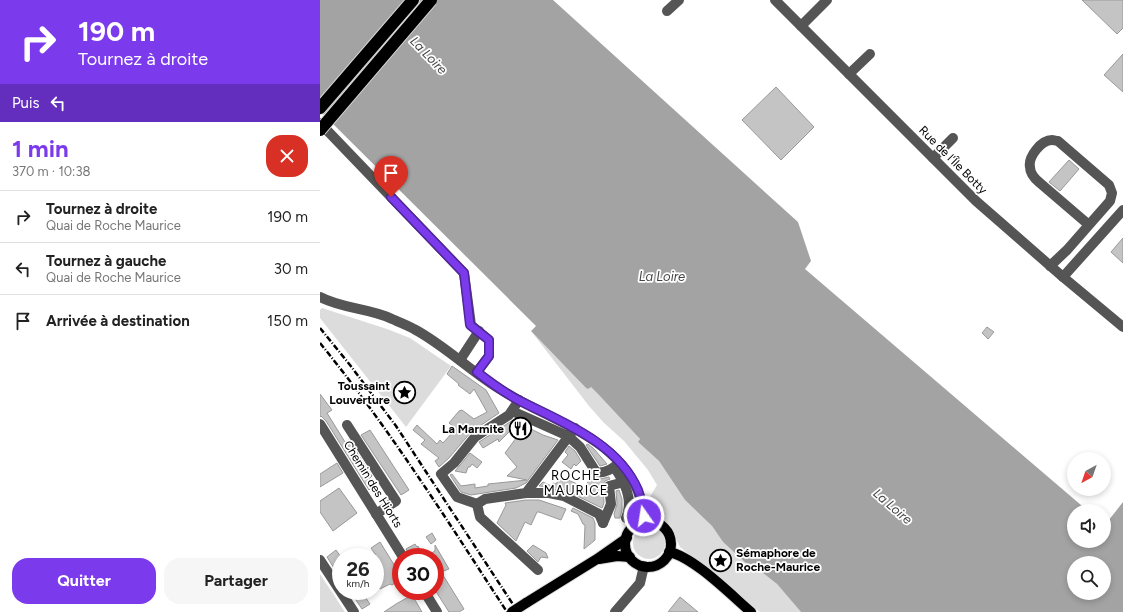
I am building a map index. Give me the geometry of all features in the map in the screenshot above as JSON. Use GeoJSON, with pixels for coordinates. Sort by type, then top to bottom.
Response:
{"type":"FeatureCollection","features":[{"type":"Feature","properties":{"kind":"highway"},"geometry":{"type":"LineString","coordinates":[[320,108],[413,0]]}},
{"type":"Feature","properties":{"kind":"highway"},"geometry":{"type":"LineString","coordinates":[[320,130],[431,0]]}},
{"type":"Feature","properties":{"kind":"main road"},"geometry":{"type":"LineString","coordinates":[[512,612],[597,559],[626,538],[633,527],[645,521],[658,523],[667,531],[670,539],[669,552],[665,559],[659,564],[644,566],[637,563],[630,557],[626,548],[626,538]]}},
{"type":"Feature","properties":{"kind":"main road"},"geometry":{"type":"LineString","coordinates":[[669,552],[680,556],[705,572],[751,612]]}},
{"type":"Feature","properties":{"kind":"main road"},"geometry":{"type":"LineString","coordinates":[[597,559],[617,556],[630,557]]}},
{"type":"Feature","properties":{"kind":"street"},"geometry":{"type":"LineString","coordinates":[[668,11],[679,0]]}},
{"type":"Feature","properties":{"kind":"street","name":"Rue de l'Île Botty"},"geometry":{"type":"LineString","coordinates":[[775,0],[976,201],[1123,327]]}},
{"type":"Feature","properties":{"kind":"street"},"geometry":{"type":"LineString","coordinates":[[801,26],[827,0]]}},
{"type":"Feature","properties":{"kind":"street"},"geometry":{"type":"LineString","coordinates":[[849,74],[870,54]]}},
{"type":"Feature","properties":{"kind":"street"},"geometry":{"type":"LineString","coordinates":[[320,123],[464,273],[470,325],[489,340],[489,356],[477,372]]}},
{"type":"Feature","properties":{"kind":"street"},"geometry":{"type":"LineString","coordinates":[[933,158],[953,138]]}},
{"type":"Feature","properties":{"kind":"street"},"geometry":{"type":"LineString","coordinates":[[1050,266],[1067,250],[1089,225],[1110,201],[1112,193],[1109,185],[1058,141],[1051,140],[1044,143],[1036,150],[1030,160],[1030,168],[1033,176],[1040,184],[1089,225]]}},
{"type":"Feature","properties":{"kind":"street"},"geometry":{"type":"LineString","coordinates":[[1063,277],[1123,210]]}},
{"type":"Feature","properties":{"kind":"street"},"geometry":{"type":"LineString","coordinates":[[324,299],[340,306],[389,317],[422,333],[502,391],[571,432],[596,472],[602,473],[617,465]]}},
{"type":"Feature","properties":{"kind":"street"},"geometry":{"type":"LineString","coordinates":[[460,360],[478,331]]}},
{"type":"Feature","properties":{"kind":"street"},"geometry":{"type":"LineString","coordinates":[[476,504],[457,498],[441,474],[454,463],[475,437],[509,415],[519,400]]}},
{"type":"Feature","properties":{"kind":"street"},"geometry":{"type":"LineString","coordinates":[[512,411],[571,432],[590,437],[630,476],[638,490],[645,521]]}},
{"type":"Feature","properties":{"kind":"street","name":"Chemin des Hiorts"},"geometry":{"type":"LineString","coordinates":[[320,424],[397,548]]}},
{"type":"Feature","properties":{"kind":"street"},"geometry":{"type":"LineString","coordinates":[[347,425],[396,501],[376,514]]}},
{"type":"Feature","properties":{"kind":"street"},"geometry":{"type":"LineString","coordinates":[[526,493],[571,432]]}},
{"type":"Feature","properties":{"kind":"street"},"geometry":{"type":"LineString","coordinates":[[617,465],[628,494],[629,506],[626,518]]}},
{"type":"Feature","properties":{"kind":"street"},"geometry":{"type":"LineString","coordinates":[[476,504],[485,498],[526,493],[564,496],[599,514],[604,523],[611,504],[609,486],[624,482]]}},
{"type":"Feature","properties":{"kind":"street"},"geometry":{"type":"LineString","coordinates":[[476,504],[480,517],[538,570]]}},
{"type":"Feature","properties":{"kind":"street"},"geometry":{"type":"LineString","coordinates":[[320,560],[354,612]]}},
{"type":"Feature","properties":{"kind":"street"},"geometry":{"type":"LineString","coordinates":[[615,612],[640,583],[644,566]]}},
{"type":"Feature","properties":{"kind":"street"},"geometry":{"type":"LineString","coordinates":[[430,600],[437,612]]}},
{"type":"Feature","properties":{"kind":"shaded area"},"geometry":{"type":"Polygon","coordinates":[[[322,308],[410,338],[451,366],[406,427],[320,318],[320,310],[322,308]]]}},
{"type":"Feature","properties":{"kind":"shaded area"},"geometry":{"type":"Polygon","coordinates":[[[531,331],[585,387],[591,387],[640,439],[638,442],[659,461],[685,500],[712,526],[723,542],[748,565],[759,570],[777,584],[801,612],[760,612],[680,547],[669,524],[657,516],[647,502],[657,485],[648,470],[624,441],[603,422],[589,406],[531,331]]]}},
{"type":"Feature","properties":{"kind":"shaded area"},"geometry":{"type":"Polygon","coordinates":[[[646,527],[652,527],[661,531],[665,543],[661,555],[652,559],[646,559],[637,555],[633,546],[633,540],[637,531],[646,527]]]}},
{"type":"Feature","properties":{"kind":"shaded area"},"geometry":{"type":"Polygon","coordinates":[[[320,574],[332,592],[332,600],[337,600],[345,612],[320,612],[320,574]]]}},
{"type":"Feature","properties":{"kind":"water","name":"La Loire"},"geometry":{"type":"Polygon","coordinates":[[[320,0],[553,0],[798,222],[811,261],[805,269],[1067,493],[1067,496],[1070,496],[1080,504],[1067,504],[1067,548],[1111,548],[1111,517],[1123,502],[1123,612],[801,612],[777,584],[759,570],[748,565],[723,542],[712,526],[685,500],[659,461],[638,442],[640,439],[591,387],[588,389],[585,387],[531,331],[536,326],[320,111],[320,0]]]}},
{"type":"Feature","properties":{"kind":"building"},"geometry":{"type":"Polygon","coordinates":[[[1082,0],[1123,0],[1123,28],[1117,34],[1082,0]]]}},
{"type":"Feature","properties":{"kind":"building"},"geometry":{"type":"Polygon","coordinates":[[[1123,54],[1123,92],[1104,75],[1123,54]]]}},
{"type":"Feature","properties":{"kind":"building"},"geometry":{"type":"Polygon","coordinates":[[[776,87],[814,127],[781,160],[742,120],[776,87]]]}},
{"type":"Feature","properties":{"kind":"building"},"geometry":{"type":"Polygon","coordinates":[[[1069,160],[1079,169],[1060,191],[1049,182],[1069,160]]]}},
{"type":"Feature","properties":{"kind":"building"},"geometry":{"type":"Polygon","coordinates":[[[1123,238],[1123,263],[1111,252],[1123,238]]]}},
{"type":"Feature","properties":{"kind":"building"},"geometry":{"type":"Polygon","coordinates":[[[987,327],[994,332],[988,339],[982,333],[987,327]]]}},
{"type":"Feature","properties":{"kind":"building"},"geometry":{"type":"Polygon","coordinates":[[[452,366],[486,390],[499,413],[471,432],[449,458],[439,467],[435,461],[439,458],[421,444],[425,440],[413,430],[417,425],[437,444],[440,440],[443,443],[452,433],[450,431],[453,426],[449,423],[459,411],[462,410],[474,419],[487,412],[474,389],[470,394],[447,374],[452,366]]]}},
{"type":"Feature","properties":{"kind":"building"},"geometry":{"type":"Polygon","coordinates":[[[320,394],[332,410],[327,413],[345,442],[349,440],[372,476],[369,479],[374,486],[369,490],[326,421],[321,416],[320,417],[320,394]]]}},
{"type":"Feature","properties":{"kind":"building"},"geometry":{"type":"Polygon","coordinates":[[[513,420],[519,422],[499,442],[498,439],[483,448],[479,442],[513,420]]]}},
{"type":"Feature","properties":{"kind":"building"},"geometry":{"type":"Polygon","coordinates":[[[525,426],[543,435],[558,440],[526,483],[516,488],[471,495],[461,492],[450,475],[452,474],[461,486],[475,484],[475,488],[488,486],[488,484],[527,480],[507,476],[517,467],[505,453],[525,426]]]}},
{"type":"Feature","properties":{"kind":"building"},"geometry":{"type":"Polygon","coordinates":[[[370,430],[409,490],[401,495],[361,435],[370,430]]]}},
{"type":"Feature","properties":{"kind":"building"},"geometry":{"type":"Polygon","coordinates":[[[588,444],[607,464],[600,466],[586,445],[588,444]]]}},
{"type":"Feature","properties":{"kind":"building"},"geometry":{"type":"Polygon","coordinates":[[[569,446],[575,451],[581,461],[576,466],[574,464],[571,469],[562,462],[568,455],[565,452],[569,446]]]}},
{"type":"Feature","properties":{"kind":"building"},"geometry":{"type":"Polygon","coordinates":[[[470,453],[482,462],[477,468],[472,464],[468,467],[466,473],[455,471],[470,453]]]}},
{"type":"Feature","properties":{"kind":"building"},"geometry":{"type":"Polygon","coordinates":[[[337,463],[343,473],[320,487],[320,474],[337,463]]]}},
{"type":"Feature","properties":{"kind":"building"},"geometry":{"type":"Polygon","coordinates":[[[561,477],[584,487],[592,477],[600,479],[609,477],[610,479],[605,481],[603,484],[604,503],[602,508],[565,490],[539,486],[543,482],[551,486],[553,483],[556,484],[561,477]]]}},
{"type":"Feature","properties":{"kind":"building"},"geometry":{"type":"Polygon","coordinates":[[[339,488],[357,513],[333,531],[320,512],[320,501],[339,488]]]}},
{"type":"Feature","properties":{"kind":"building"},"geometry":{"type":"Polygon","coordinates":[[[619,490],[622,499],[622,510],[620,518],[615,518],[614,514],[617,504],[616,491],[619,490]]]}},
{"type":"Feature","properties":{"kind":"building"},"geometry":{"type":"Polygon","coordinates":[[[539,500],[566,509],[561,520],[537,512],[531,525],[525,522],[516,541],[497,523],[506,505],[505,503],[539,500]]]}},
{"type":"Feature","properties":{"kind":"building"},"geometry":{"type":"Polygon","coordinates":[[[573,508],[593,518],[595,523],[595,540],[584,549],[585,525],[578,514],[571,511],[573,508]]]}},
{"type":"Feature","properties":{"kind":"building"},"geometry":{"type":"Polygon","coordinates":[[[432,533],[436,540],[431,544],[426,537],[432,533]]]}},
{"type":"Feature","properties":{"kind":"building"},"geometry":{"type":"Polygon","coordinates":[[[380,542],[384,548],[371,548],[380,542]]]}},
{"type":"Feature","properties":{"kind":"building"},"geometry":{"type":"Polygon","coordinates":[[[415,544],[419,548],[408,548],[415,544]]]}},
{"type":"Feature","properties":{"kind":"building"},"geometry":{"type":"Polygon","coordinates":[[[533,545],[546,553],[548,558],[541,557],[538,562],[527,551],[533,545]]]}},
{"type":"Feature","properties":{"kind":"building"},"geometry":{"type":"Polygon","coordinates":[[[384,548],[392,561],[392,585],[390,584],[384,587],[384,548]]]}},
{"type":"Feature","properties":{"kind":"building"},"geometry":{"type":"Polygon","coordinates":[[[332,553],[332,565],[327,557],[332,553]]]}},
{"type":"Feature","properties":{"kind":"building"},"geometry":{"type":"Polygon","coordinates":[[[444,560],[449,569],[444,571],[444,560]]]}},
{"type":"Feature","properties":{"kind":"building"},"geometry":{"type":"Polygon","coordinates":[[[444,577],[464,609],[459,612],[449,612],[441,600],[444,600],[444,577]]]}},
{"type":"Feature","properties":{"kind":"building"},"geometry":{"type":"Polygon","coordinates":[[[680,597],[698,612],[668,612],[680,597]]]}},
{"type":"Feature","properties":{"kind":"building"},"geometry":{"type":"Polygon","coordinates":[[[356,600],[367,600],[370,604],[362,609],[356,600]]]}},
{"type":"Feature","properties":{"kind":"building"},"geometry":{"type":"Polygon","coordinates":[[[403,600],[415,600],[422,612],[384,612],[403,600]]]}},
{"type":"Feature","properties":{"kind":"railway"},"geometry":{"type":"LineString","coordinates":[[320,328],[396,426],[518,612]]}},
{"type":"Feature","properties":{"kind":"railway"},"geometry":{"type":"LineString","coordinates":[[320,343],[394,441],[507,612]]}},
{"type":"Feature","properties":{"kind":"place","name":"Toussaint Louverture"},"geometry":{"type":"Point","coordinates":[405,393]}},
{"type":"Feature","properties":{"kind":"place","name":"La Marmite"},"geometry":{"type":"Point","coordinates":[520,429]}},
{"type":"Feature","properties":{"kind":"place","name":"Sémaphore de Roche-Maurice"},"geometry":{"type":"Point","coordinates":[720,560]}},
{"type":"Feature","properties":{"kind":"district","name":"ROCHE MAURICE"},"geometry":{"type":"Point","coordinates":[576,482]}},
{"type":"Feature","properties":{"kind":"route"},"geometry":{"type":"LineString","coordinates":[[391,197],[464,273],[470,325],[489,340],[489,356],[477,372],[502,391],[574,428],[590,437],[603,447],[620,463],[638,490],[644,516]]}}]}
